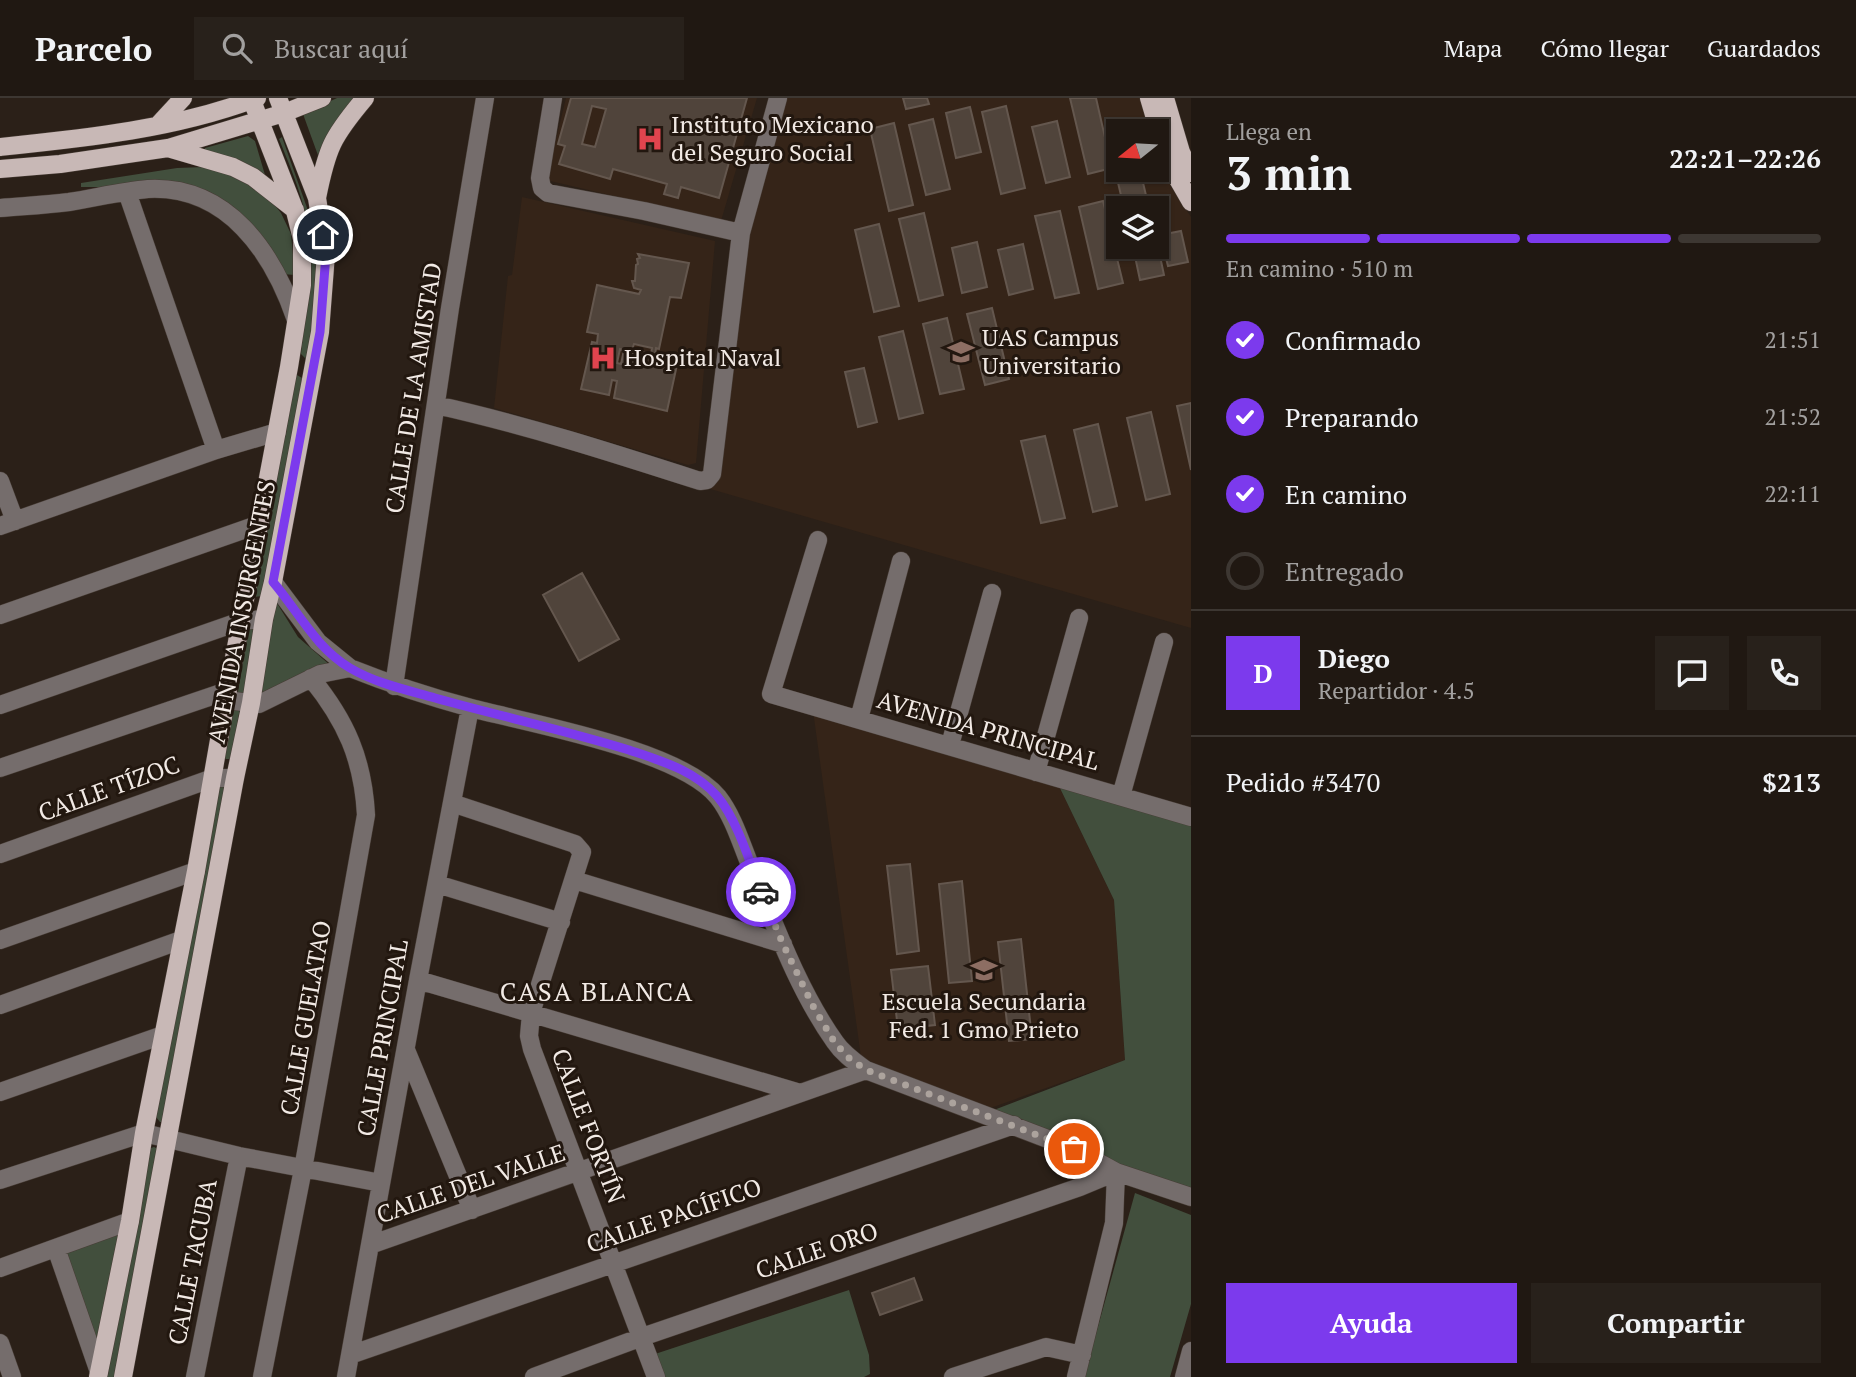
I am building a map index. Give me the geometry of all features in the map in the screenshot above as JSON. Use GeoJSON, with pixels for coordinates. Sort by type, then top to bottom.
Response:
{"type":"FeatureCollection","features":[{"type":"Feature","properties":{"kind":"main road"},"geometry":{"type":"LineString","coordinates":[[156,127],[183,98]]}},
{"type":"Feature","properties":{"kind":"main road"},"geometry":{"type":"LineString","coordinates":[[0,169],[60,164],[168,148],[260,121],[281,106],[322,98]]}},
{"type":"Feature","properties":{"kind":"main road"},"geometry":{"type":"LineString","coordinates":[[317,198],[324,159],[332,140],[365,98]]}},
{"type":"Feature","properties":{"kind":"main road"},"geometry":{"type":"LineString","coordinates":[[1149,98],[1168,162],[1191,202]]}},
{"type":"Feature","properties":{"kind":"main road"},"geometry":{"type":"LineString","coordinates":[[1165,98],[1181,152],[1191,173]]}},
{"type":"Feature","properties":{"kind":"main road"},"geometry":{"type":"LineString","coordinates":[[0,147],[156,127],[253,99]]}},
{"type":"Feature","properties":{"kind":"main road","name":"AVENIDA INSURGENTES"},"geometry":{"type":"LineString","coordinates":[[99,1374],[196,871],[302,285],[302,239],[295,211],[253,99]]}},
{"type":"Feature","properties":{"kind":"main road","name":"AVENIDA INSURGENTES"},"geometry":{"type":"LineString","coordinates":[[123,1377],[251,703],[264,619],[322,311],[326,254],[317,198],[281,106]]}},
{"type":"Feature","properties":{"kind":"main road"},"geometry":{"type":"LineString","coordinates":[[58,141],[60,164]]}},
{"type":"Feature","properties":{"kind":"main road"},"geometry":{"type":"LineString","coordinates":[[168,148],[233,167],[253,177],[295,211]]}},
{"type":"Feature","properties":{"kind":"main road"},"geometry":{"type":"LineString","coordinates":[[289,367],[313,369]]}},
{"type":"Feature","properties":{"kind":"street","name":"CALLE DE LA AMISTAD"},"geometry":{"type":"LineString","coordinates":[[394,686],[485,98]]}},
{"type":"Feature","properties":{"kind":"street"},"geometry":{"type":"LineString","coordinates":[[553,98],[540,178],[542,188],[548,193],[741,233]]}},
{"type":"Feature","properties":{"kind":"street"},"geometry":{"type":"LineString","coordinates":[[436,405],[533,429],[701,481],[707,480],[712,474],[741,233],[778,98]]}},
{"type":"Feature","properties":{"kind":"street","name":"AVENIDA INSURGENTES"},"geometry":{"type":"LineString","coordinates":[[0,208],[67,202],[150,189],[174,191],[201,198],[244,227],[274,267],[286,289],[296,320]]}},
{"type":"Feature","properties":{"kind":"street"},"geometry":{"type":"LineString","coordinates":[[127,192],[216,450]]}},
{"type":"Feature","properties":{"kind":"street"},"geometry":{"type":"LineString","coordinates":[[0,481],[7,524],[216,450],[277,432]]}},
{"type":"Feature","properties":{"kind":"street"},"geometry":{"type":"LineString","coordinates":[[0,615],[260,524]]}},
{"type":"Feature","properties":{"kind":"street","name":"AVENIDA PRINCIPAL"},"geometry":{"type":"LineString","coordinates":[[817,540],[771,694],[1191,817]]}},
{"type":"Feature","properties":{"kind":"street"},"geometry":{"type":"LineString","coordinates":[[859,719],[901,561]]}},
{"type":"Feature","properties":{"kind":"street"},"geometry":{"type":"LineString","coordinates":[[273,582],[318,642],[350,668],[394,686],[470,708],[592,738],[674,765],[704,784],[719,798],[732,822],[783,944],[814,1008],[835,1043],[849,1058],[866,1070],[1074,1149],[1116,1172],[1191,1197]]}},
{"type":"Feature","properties":{"kind":"street"},"geometry":{"type":"LineString","coordinates":[[950,745],[992,593]]}},
{"type":"Feature","properties":{"kind":"street"},"geometry":{"type":"LineString","coordinates":[[1036,772],[1079,618]]}},
{"type":"Feature","properties":{"kind":"street"},"geometry":{"type":"LineString","coordinates":[[0,705],[241,621],[264,619]]}},
{"type":"Feature","properties":{"kind":"street"},"geometry":{"type":"LineString","coordinates":[[1121,796],[1164,642]]}},
{"type":"Feature","properties":{"kind":"street"},"geometry":{"type":"LineString","coordinates":[[0,768],[218,694],[226,701],[259,704],[320,674],[350,668]]}},
{"type":"Feature","properties":{"kind":"street","name":"CALLE GUELATAO"},"geometry":{"type":"LineString","coordinates":[[262,1377],[303,1169],[366,815],[365,785],[357,755],[342,720],[311,678]]}},
{"type":"Feature","properties":{"kind":"street","name":"CALLE PRINCIPAL"},"geometry":{"type":"LineString","coordinates":[[346,1377],[470,708]]}},
{"type":"Feature","properties":{"kind":"street","name":"CALLE TÍZOC"},"geometry":{"type":"LineString","coordinates":[[0,854],[213,778],[235,778]]}},
{"type":"Feature","properties":{"kind":"street","name":"CALLE FORTÍN"},"geometry":{"type":"LineString","coordinates":[[452,803],[575,844],[582,852],[531,1013],[529,1036],[656,1377]]}},
{"type":"Feature","properties":{"kind":"street"},"geometry":{"type":"LineString","coordinates":[[0,940],[196,871]]}},
{"type":"Feature","properties":{"kind":"street"},"geometry":{"type":"LineString","coordinates":[[574,880],[783,944]]}},
{"type":"Feature","properties":{"kind":"street"},"geometry":{"type":"LineString","coordinates":[[437,884],[561,922]]}},
{"type":"Feature","properties":{"kind":"street"},"geometry":{"type":"LineString","coordinates":[[0,1005],[181,940]]}},
{"type":"Feature","properties":{"kind":"street"},"geometry":{"type":"LineString","coordinates":[[418,980],[800,1093]]}},
{"type":"Feature","properties":{"kind":"street"},"geometry":{"type":"LineString","coordinates":[[0,1092],[163,1035]]}},
{"type":"Feature","properties":{"kind":"street"},"geometry":{"type":"LineString","coordinates":[[406,1050],[472,1210]]}},
{"type":"Feature","properties":{"kind":"street","name":"CALLE DEL VALLE"},"geometry":{"type":"LineString","coordinates":[[370,1245],[866,1070]]}},
{"type":"Feature","properties":{"kind":"street","name":"CALLE PACÍFICO"},"geometry":{"type":"LineString","coordinates":[[350,1355],[1014,1125]]}},
{"type":"Feature","properties":{"kind":"street"},"geometry":{"type":"LineString","coordinates":[[0,1180],[144,1133],[239,1156],[380,1183]]}},
{"type":"Feature","properties":{"kind":"street","name":"CALLE TACUBA"},"geometry":{"type":"LineString","coordinates":[[195,1377],[239,1156]]}},
{"type":"Feature","properties":{"kind":"street"},"geometry":{"type":"LineString","coordinates":[[1076,1377],[1114,1223],[1116,1172]]}},
{"type":"Feature","properties":{"kind":"street","name":"CALLE ORO"},"geometry":{"type":"LineString","coordinates":[[534,1377],[642,1337],[1080,1187],[1116,1172]]}},
{"type":"Feature","properties":{"kind":"street"},"geometry":{"type":"LineString","coordinates":[[0,1268],[130,1221]]}},
{"type":"Feature","properties":{"kind":"street"},"geometry":{"type":"LineString","coordinates":[[55,1248],[99,1374]]}},
{"type":"Feature","properties":{"kind":"street"},"geometry":{"type":"LineString","coordinates":[[0,1343],[12,1377]]}},
{"type":"Feature","properties":{"kind":"street"},"geometry":{"type":"LineString","coordinates":[[960,1376],[1046,1347],[1082,1354]]}},
{"type":"Feature","properties":{"kind":"street"},"geometry":{"type":"LineString","coordinates":[[1184,1377],[1191,1351]]}},
{"type":"Feature","properties":{"kind":"shaded area","name":"Instituto Mexicano del Seguro Social"},"geometry":{"type":"Polygon","coordinates":[[[566,98],[757,98],[721,221],[546,180],[566,98]]]}},
{"type":"Feature","properties":{"kind":"shaded area","name":"UAS Campus Universitario"},"geometry":{"type":"Polygon","coordinates":[[[783,98],[1141,98],[1146,119],[1106,119],[1106,182],[1169,182],[1191,217],[1191,628],[700,486],[710,482],[746,231],[783,98]]]}},
{"type":"Feature","properties":{"kind":"shaded area","name":"Hospital Naval"},"geometry":{"type":"Polygon","coordinates":[[[522,197],[715,241],[696,463],[688,465],[494,408],[508,276],[512,275],[522,197]]]}},
{"type":"Feature","properties":{"kind":"shaded area","name":"Escuela Secundaria Fed. 1 Gmo Prieto"},"geometry":{"type":"Polygon","coordinates":[[[813,711],[1057,782],[1114,900],[1125,1060],[982,1111],[861,1057],[813,711]]]}},
{"type":"Feature","properties":{"kind":"green space"},"geometry":{"type":"Polygon","coordinates":[[[337,98],[355,98],[319,158],[303,114],[337,98]]]}},
{"type":"Feature","properties":{"kind":"green space"},"geometry":{"type":"Polygon","coordinates":[[[248,136],[255,141],[265,175],[204,151],[205,148],[248,136]]]}},
{"type":"Feature","properties":{"kind":"green space"},"geometry":{"type":"Polygon","coordinates":[[[282,137],[318,239],[312,356],[306,359],[301,354],[309,258],[306,220],[294,177],[279,139],[282,137]]]}},
{"type":"Feature","properties":{"kind":"green space"},"geometry":{"type":"Polygon","coordinates":[[[204,167],[237,175],[269,198],[281,213],[291,234],[295,275],[282,274],[242,222],[168,187],[81,187],[81,183],[177,168],[204,167]]]}},
{"type":"Feature","properties":{"kind":"green space"},"geometry":{"type":"Polygon","coordinates":[[[297,375],[304,382],[262,596],[254,597],[292,377],[297,375]]]}},
{"type":"Feature","properties":{"kind":"green space"},"geometry":{"type":"Polygon","coordinates":[[[275,600],[298,637],[331,666],[257,699],[275,600]]]}},
{"type":"Feature","properties":{"kind":"green space"},"geometry":{"type":"Polygon","coordinates":[[[254,625],[248,693],[240,695],[238,692],[248,629],[254,625]]]}},
{"type":"Feature","properties":{"kind":"green space"},"geometry":{"type":"Polygon","coordinates":[[[240,708],[231,759],[226,759],[223,756],[230,710],[240,708]]]}},
{"type":"Feature","properties":{"kind":"green space"},"geometry":{"type":"Polygon","coordinates":[[[1057,782],[1191,821],[1191,1193],[986,1113],[1125,1060],[1114,900],[1057,782]]]}},
{"type":"Feature","properties":{"kind":"green space"},"geometry":{"type":"Polygon","coordinates":[[[215,784],[225,784],[224,793],[165,1122],[160,1122],[156,1117],[215,784]]]}},
{"type":"Feature","properties":{"kind":"green space"},"geometry":{"type":"Polygon","coordinates":[[[154,1147],[160,1150],[116,1377],[105,1377],[148,1149],[154,1147]]]}},
{"type":"Feature","properties":{"kind":"green space"},"geometry":{"type":"Polygon","coordinates":[[[1135,1193],[1191,1215],[1191,1304],[1170,1377],[1084,1377],[1135,1193]]]}},
{"type":"Feature","properties":{"kind":"green space"},"geometry":{"type":"Polygon","coordinates":[[[119,1233],[97,1353],[64,1254],[119,1233]]]}},
{"type":"Feature","properties":{"kind":"green space"},"geometry":{"type":"Polygon","coordinates":[[[849,1290],[869,1355],[870,1374],[864,1377],[660,1377],[652,1355],[849,1290]]]}},
{"type":"Feature","properties":{"kind":"building","name":"Instituto Mexicano del Seguro Social"},"geometry":{"type":"Polygon","coordinates":[[[571,98],[747,98],[719,198],[681,187],[678,198],[664,194],[667,184],[613,169],[610,179],[559,164],[565,146],[558,144],[571,98]],[[592,106],[582,144],[595,147],[606,109],[592,106]]]}},
{"type":"Feature","properties":{"kind":"building"},"geometry":{"type":"Polygon","coordinates":[[[903,98],[927,98],[929,104],[906,109],[903,98]]]}},
{"type":"Feature","properties":{"kind":"building"},"geometry":{"type":"Polygon","coordinates":[[[1070,98],[1096,98],[1106,142],[1106,170],[1088,174],[1070,98]]]}},
{"type":"Feature","properties":{"kind":"building"},"geometry":{"type":"Polygon","coordinates":[[[1006,106],[1025,188],[1001,194],[982,112],[1006,106]]]}},
{"type":"Feature","properties":{"kind":"building"},"geometry":{"type":"Polygon","coordinates":[[[970,107],[981,152],[956,158],[946,113],[970,107]]]}},
{"type":"Feature","properties":{"kind":"building"},"geometry":{"type":"Polygon","coordinates":[[[933,119],[950,189],[926,195],[909,125],[933,119]]]}},
{"type":"Feature","properties":{"kind":"building"},"geometry":{"type":"Polygon","coordinates":[[[1057,121],[1070,177],[1046,183],[1032,127],[1057,121]]]}},
{"type":"Feature","properties":{"kind":"building"},"geometry":{"type":"Polygon","coordinates":[[[894,123],[913,205],[889,211],[870,129],[894,123]]]}},
{"type":"Feature","properties":{"kind":"building"},"geometry":{"type":"Polygon","coordinates":[[[1118,182],[1143,182],[1146,196],[1121,196],[1118,182]]]}},
{"type":"Feature","properties":{"kind":"building"},"geometry":{"type":"Polygon","coordinates":[[[1103,201],[1106,213],[1106,259],[1117,259],[1123,283],[1098,289],[1079,207],[1103,201]]]}},
{"type":"Feature","properties":{"kind":"building"},"geometry":{"type":"Polygon","coordinates":[[[1060,211],[1079,293],[1055,298],[1035,216],[1060,211]]]}},
{"type":"Feature","properties":{"kind":"building"},"geometry":{"type":"Polygon","coordinates":[[[924,213],[943,295],[919,301],[899,219],[924,213]]]}},
{"type":"Feature","properties":{"kind":"building"},"geometry":{"type":"Polygon","coordinates":[[[879,224],[899,306],[874,312],[855,230],[879,224]]]}},
{"type":"Feature","properties":{"kind":"building"},"geometry":{"type":"Polygon","coordinates":[[[1181,231],[1188,262],[1168,266],[1169,233],[1181,231]]]}},
{"type":"Feature","properties":{"kind":"building"},"geometry":{"type":"Polygon","coordinates":[[[977,242],[987,287],[962,293],[952,248],[977,242]]]}},
{"type":"Feature","properties":{"kind":"building"},"geometry":{"type":"Polygon","coordinates":[[[1023,244],[1033,289],[1009,295],[998,250],[1023,244]]]}},
{"type":"Feature","properties":{"kind":"building"},"geometry":{"type":"Polygon","coordinates":[[[638,254],[689,263],[681,298],[670,297],[659,349],[656,348],[655,355],[678,360],[667,411],[614,398],[617,381],[612,380],[609,395],[581,389],[592,342],[597,343],[598,334],[587,332],[597,285],[639,294],[641,290],[634,288],[632,281],[635,281],[637,259],[640,258],[638,254]],[[634,344],[632,350],[651,354],[652,348],[634,344]],[[620,349],[617,363],[621,364],[624,350],[620,349]]]}},
{"type":"Feature","properties":{"kind":"building"},"geometry":{"type":"Polygon","coordinates":[[[1136,259],[1161,259],[1164,275],[1140,280],[1136,259]]]}},
{"type":"Feature","properties":{"kind":"building"},"geometry":{"type":"Polygon","coordinates":[[[992,308],[1009,379],[985,385],[967,314],[992,308]]]}},
{"type":"Feature","properties":{"kind":"building"},"geometry":{"type":"Polygon","coordinates":[[[947,318],[964,389],[940,394],[923,324],[947,318]]]}},
{"type":"Feature","properties":{"kind":"building"},"geometry":{"type":"Polygon","coordinates":[[[903,331],[923,413],[899,419],[879,337],[903,331]]]}},
{"type":"Feature","properties":{"kind":"building"},"geometry":{"type":"Polygon","coordinates":[[[864,368],[877,422],[858,427],[845,372],[864,368]]]}},
{"type":"Feature","properties":{"kind":"building"},"geometry":{"type":"Polygon","coordinates":[[[1191,403],[1191,470],[1177,406],[1191,403]]]}},
{"type":"Feature","properties":{"kind":"building"},"geometry":{"type":"Polygon","coordinates":[[[1151,412],[1170,494],[1146,500],[1127,418],[1151,412]]]}},
{"type":"Feature","properties":{"kind":"building"},"geometry":{"type":"Polygon","coordinates":[[[1098,424],[1117,506],[1093,512],[1074,430],[1098,424]]]}},
{"type":"Feature","properties":{"kind":"building"},"geometry":{"type":"Polygon","coordinates":[[[1045,436],[1065,518],[1041,523],[1021,441],[1045,436]]]}},
{"type":"Feature","properties":{"kind":"building"},"geometry":{"type":"Polygon","coordinates":[[[582,573],[619,639],[579,661],[543,595],[582,573]]]}},
{"type":"Feature","properties":{"kind":"building"},"geometry":{"type":"Polygon","coordinates":[[[910,864],[919,951],[897,954],[887,866],[910,864]]]}},
{"type":"Feature","properties":{"kind":"building"},"geometry":{"type":"Polygon","coordinates":[[[962,881],[972,981],[949,983],[939,884],[962,881]]]}},
{"type":"Feature","properties":{"kind":"building"},"geometry":{"type":"Polygon","coordinates":[[[1021,939],[1032,1039],[1009,1041],[998,942],[1021,939]]]}},
{"type":"Feature","properties":{"kind":"building"},"geometry":{"type":"Polygon","coordinates":[[[928,966],[935,1025],[898,1029],[891,970],[928,966]]]}},
{"type":"Feature","properties":{"kind":"building"},"geometry":{"type":"Polygon","coordinates":[[[914,1278],[922,1300],[880,1315],[872,1293],[914,1278]]]}},
{"type":"Feature","properties":{"kind":"way so far"},"geometry":{"type":"LineString","coordinates":[[761,892],[814,1008],[835,1043],[849,1058],[866,1070],[1074,1149]]}},
{"type":"Feature","properties":{"kind":"place","name":"Instituto Mexicano del Seguro Social"},"geometry":{"type":"Point","coordinates":[650,139]}},
{"type":"Feature","properties":{"kind":"place","name":"UAS Campus Universitario"},"geometry":{"type":"Point","coordinates":[961,352]}},
{"type":"Feature","properties":{"kind":"place","name":"Hospital Naval"},"geometry":{"type":"Point","coordinates":[603,358]}},
{"type":"Feature","properties":{"kind":"place","name":"Escuela Secundaria Fed. 1 Gmo Prieto"},"geometry":{"type":"Point","coordinates":[984,970]}},
{"type":"Feature","properties":{"kind":"district","name":"CASA BLANCA"},"geometry":{"type":"Point","coordinates":[597,992]}},
{"type":"Feature","properties":{"kind":"route"},"geometry":{"type":"LineString","coordinates":[[323,235],[326,254],[320,332],[273,582],[318,642],[350,668],[394,686],[470,708],[592,738],[674,765],[704,784],[719,798],[732,822],[761,892]]}}]}
